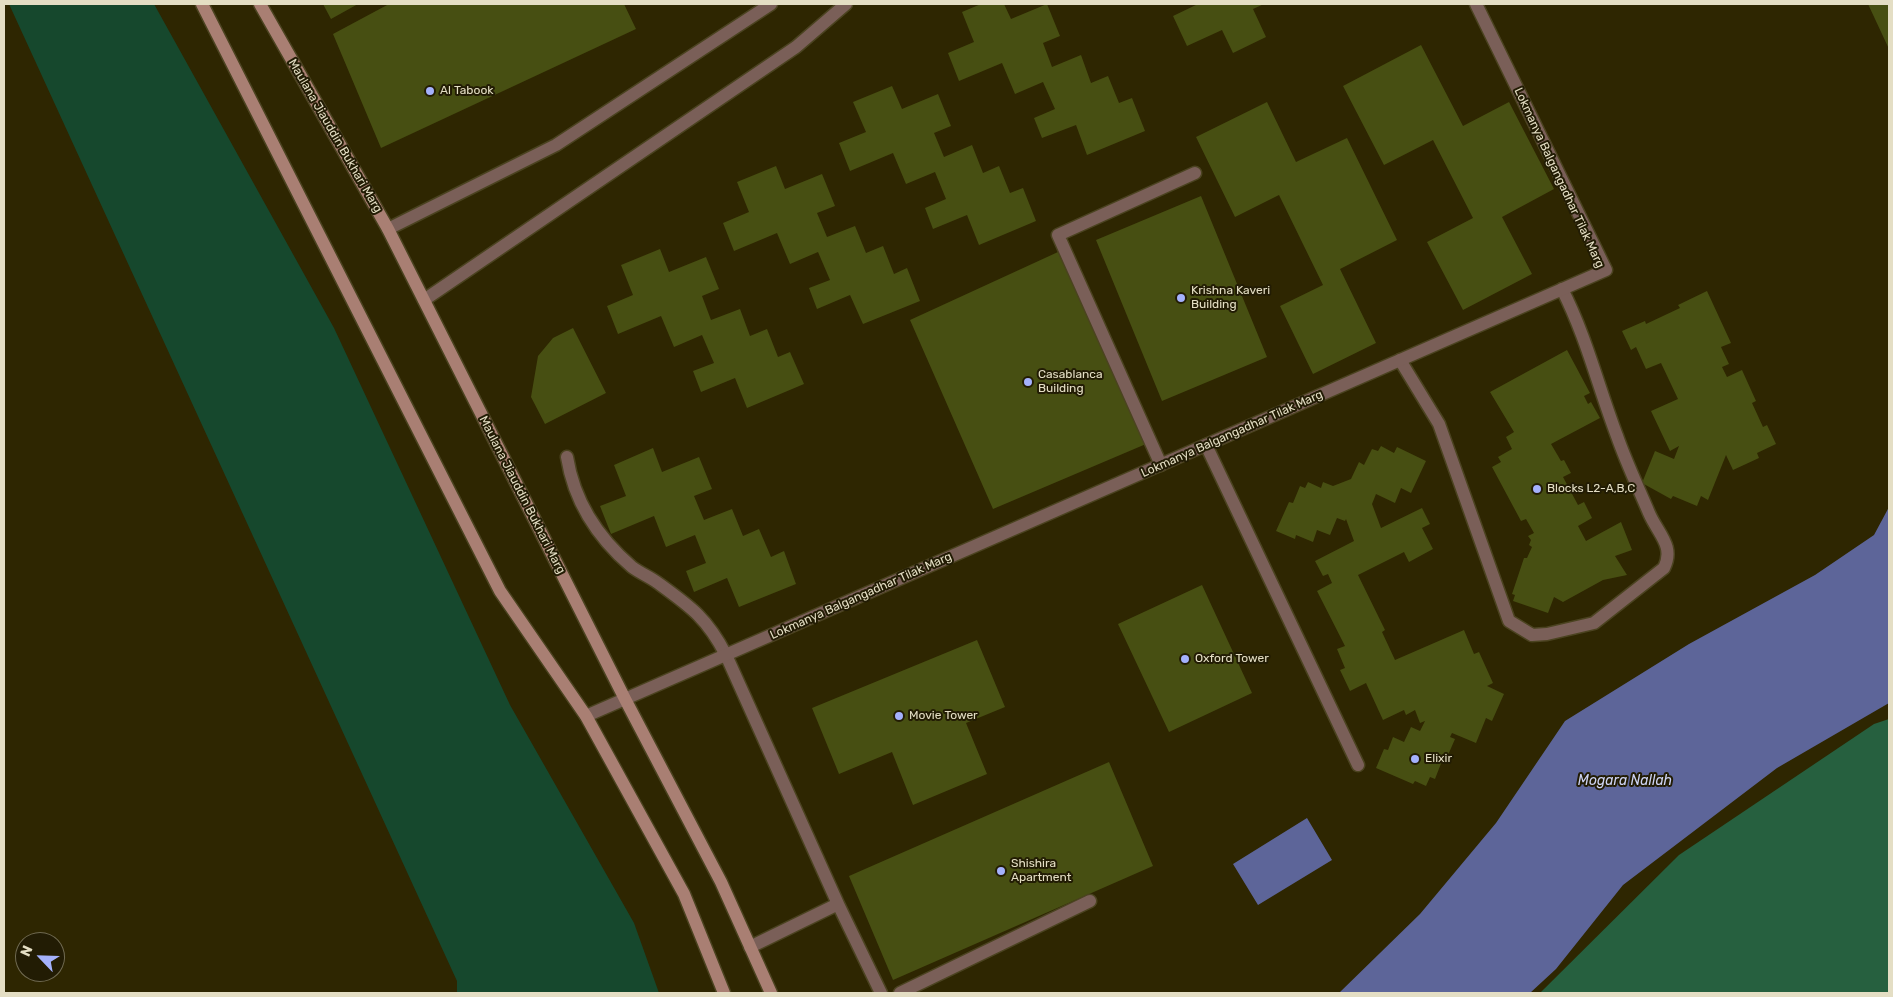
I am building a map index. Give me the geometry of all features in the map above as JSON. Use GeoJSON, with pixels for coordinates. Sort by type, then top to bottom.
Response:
{"type":"FeatureCollection","features":[{"type":"Feature","properties":{"kind":"street"},"geometry":{"type":"LineString","coordinates":[[202,4],[500,591],[586,716],[684,894],[724,993]]}},
{"type":"Feature","properties":{"kind":"street","name":"Maulana Jiauddin Bukhari Marg"},"geometry":{"type":"LineString","coordinates":[[260,4],[388,229],[625,699],[721,882],[771,993]]}},
{"type":"Feature","properties":{"kind":"street"},"geometry":{"type":"LineString","coordinates":[[388,229],[556,145],[771,4]]}},
{"type":"Feature","properties":{"kind":"street"},"geometry":{"type":"LineString","coordinates":[[424,300],[796,46],[846,4]]}},
{"type":"Feature","properties":{"kind":"street","name":"Lokmanya Balgangadhar Tilak Marg"},"geometry":{"type":"LineString","coordinates":[[586,716],[1606,270],[1476,4]]}},
{"type":"Feature","properties":{"kind":"street"},"geometry":{"type":"LineString","coordinates":[[1161,465],[1058,235],[1195,173]]}},
{"type":"Feature","properties":{"kind":"street"},"geometry":{"type":"LineString","coordinates":[[1400,360],[1439,424],[1510,621],[1532,635],[1546,634],[1594,623],[1664,568],[1669,557],[1666,544],[1655,528],[1617,436],[1578,320],[1562,289]]}},
{"type":"Feature","properties":{"kind":"street"},"geometry":{"type":"LineString","coordinates":[[1206,445],[1358,765]]}},
{"type":"Feature","properties":{"kind":"street"},"geometry":{"type":"LineString","coordinates":[[566,457],[570,478],[588,517],[606,542],[633,568],[657,582],[697,612],[711,626],[726,655],[838,904],[881,993]]}},
{"type":"Feature","properties":{"kind":"street"},"geometry":{"type":"LineString","coordinates":[[900,993],[1090,901]]}},
{"type":"Feature","properties":{"kind":"street"},"geometry":{"type":"LineString","coordinates":[[750,947],[838,904]]}},
{"type":"Feature","properties":{"kind":"green space"},"geometry":{"type":"Polygon","coordinates":[[[9,4],[154,4],[334,328],[510,705],[634,923],[659,993],[457,993],[457,981],[9,4]]]}},
{"type":"Feature","properties":{"kind":"green space"},"geometry":{"type":"Polygon","coordinates":[[[1889,719],[1889,993],[1540,993],[1679,855],[1874,724],[1889,719]]]}},
{"type":"Feature","properties":{"kind":"water","name":"Mogara Nallah"},"geometry":{"type":"Polygon","coordinates":[[[1889,507],[1889,703],[1777,768],[1623,885],[1556,969],[1530,993],[1339,993],[1420,914],[1496,823],[1565,721],[1689,644],[1815,575],[1874,535],[1889,507]]]}},
{"type":"Feature","properties":{"kind":"water"},"geometry":{"type":"Polygon","coordinates":[[[1307,818],[1332,860],[1258,905],[1233,864],[1307,818]]]}},
{"type":"Feature","properties":{"kind":"building"},"geometry":{"type":"Polygon","coordinates":[[[323,4],[358,4],[331,19],[323,4]]]}},
{"type":"Feature","properties":{"kind":"building","name":"Al Tabook"},"geometry":{"type":"Polygon","coordinates":[[[389,4],[624,4],[636,29],[381,148],[333,34],[389,4]]]}},
{"type":"Feature","properties":{"kind":"building"},"geometry":{"type":"Polygon","coordinates":[[[981,4],[1004,4],[1011,19],[1047,4],[1060,36],[1043,43],[1052,67],[1081,55],[1091,83],[1108,76],[1119,103],[1132,98],[1145,131],[1087,155],[1076,125],[1042,138],[1034,118],[1055,109],[1043,82],[1015,94],[1002,63],[959,81],[948,53],[974,42],[962,12],[981,4]]]}},
{"type":"Feature","properties":{"kind":"building"},"geometry":{"type":"Polygon","coordinates":[[[1198,4],[1264,4],[1253,9],[1266,37],[1233,53],[1222,30],[1187,46],[1173,16],[1198,4]]]}},
{"type":"Feature","properties":{"kind":"building"},"geometry":{"type":"Polygon","coordinates":[[[1868,4],[1889,4],[1889,49],[1868,4]]]}},
{"type":"Feature","properties":{"kind":"building"},"geometry":{"type":"Polygon","coordinates":[[[1421,45],[1463,126],[1509,102],[1554,189],[1502,217],[1532,274],[1463,310],[1427,242],[1473,218],[1433,140],[1384,165],[1343,86],[1421,45]]]}},
{"type":"Feature","properties":{"kind":"building"},"geometry":{"type":"Polygon","coordinates":[[[892,86],[902,109],[938,94],[951,126],[934,133],[944,157],[972,145],[983,173],[999,166],[1010,193],[1023,188],[1036,221],[979,245],[967,215],[933,229],[925,208],[946,199],[935,172],[906,184],[893,153],[850,171],[839,143],[866,132],[853,102],[892,86]]]}},
{"type":"Feature","properties":{"kind":"building"},"geometry":{"type":"Polygon","coordinates":[[[1267,102],[1296,162],[1347,138],[1397,240],[1340,269],[1376,343],[1313,374],[1280,306],[1323,285],[1279,195],[1235,217],[1196,137],[1267,102]]]}},
{"type":"Feature","properties":{"kind":"building"},"geometry":{"type":"Polygon","coordinates":[[[776,166],[785,189],[822,174],[835,206],[817,213],[827,237],[855,226],[866,253],[883,246],[894,274],[907,268],[920,301],[863,324],[850,295],[817,309],[809,288],[830,280],[818,252],[790,264],[777,233],[734,251],[723,223],[749,212],[737,182],[776,166]]]}},
{"type":"Feature","properties":{"kind":"building","name":"Krishna Kaveri Building"},"geometry":{"type":"Polygon","coordinates":[[[1201,196],[1267,357],[1162,401],[1096,240],[1201,196]]]}},
{"type":"Feature","properties":{"kind":"building"},"geometry":{"type":"Polygon","coordinates":[[[660,249],[669,272],[706,257],[719,289],[702,296],[711,320],[740,309],[750,336],[767,329],[778,357],[790,352],[804,384],[747,408],[735,378],[701,392],[693,371],[714,363],[702,335],[674,347],[661,316],[618,334],[607,306],[633,295],[621,265],[660,249]]]}},
{"type":"Feature","properties":{"kind":"building","name":"Casablanca Building"},"geometry":{"type":"Polygon","coordinates":[[[1058,252],[1146,444],[993,509],[910,320],[1058,252]]]}},
{"type":"Feature","properties":{"kind":"building"},"geometry":{"type":"Polygon","coordinates":[[[1707,291],[1731,343],[1721,347],[1729,364],[1722,367],[1727,377],[1742,370],[1756,401],[1752,403],[1763,427],[1767,425],[1776,444],[1757,453],[1759,458],[1733,470],[1726,455],[1708,500],[1701,496],[1697,506],[1673,496],[1671,499],[1642,483],[1655,451],[1674,459],[1679,446],[1670,451],[1651,411],[1678,399],[1661,363],[1646,369],[1636,347],[1631,350],[1622,331],[1645,321],[1646,324],[1680,308],[1678,305],[1707,291]]]}},
{"type":"Feature","properties":{"kind":"building"},"geometry":{"type":"Polygon","coordinates":[[[573,328],[606,393],[545,424],[531,397],[538,356],[553,338],[573,328]]]}},
{"type":"Feature","properties":{"kind":"building","name":"Blocks L2-A,B,C"},"geometry":{"type":"Polygon","coordinates":[[[1567,350],[1590,393],[1584,396],[1588,404],[1591,402],[1600,418],[1551,444],[1561,461],[1564,460],[1571,473],[1563,477],[1578,505],[1584,502],[1592,518],[1578,526],[1586,541],[1621,522],[1632,550],[1615,556],[1627,575],[1603,580],[1563,602],[1554,597],[1548,613],[1513,601],[1515,595],[1512,594],[1524,558],[1527,558],[1532,547],[1529,545],[1531,540],[1528,536],[1534,533],[1526,519],[1521,521],[1492,467],[1501,462],[1498,457],[1512,449],[1506,437],[1514,432],[1490,392],[1567,350]]]}},
{"type":"Feature","properties":{"kind":"building"},"geometry":{"type":"Polygon","coordinates":[[[1381,446],[1394,453],[1397,447],[1426,461],[1411,493],[1401,488],[1395,503],[1376,494],[1372,504],[1381,528],[1422,508],[1430,524],[1422,528],[1433,549],[1409,562],[1404,552],[1358,575],[1385,630],[1382,632],[1395,660],[1464,630],[1474,654],[1479,652],[1493,683],[1487,686],[1504,694],[1492,721],[1486,718],[1476,743],[1452,733],[1450,737],[1455,739],[1445,762],[1442,761],[1435,779],[1430,777],[1426,786],[1415,781],[1413,784],[1376,768],[1384,749],[1388,750],[1393,737],[1404,742],[1411,727],[1420,731],[1425,721],[1420,723],[1415,710],[1406,715],[1404,710],[1383,720],[1366,683],[1350,691],[1340,670],[1345,668],[1337,649],[1345,646],[1317,591],[1332,583],[1328,574],[1323,576],[1315,561],[1354,541],[1346,519],[1345,521],[1337,518],[1330,535],[1317,530],[1313,542],[1296,535],[1295,539],[1276,531],[1289,502],[1293,503],[1300,486],[1305,488],[1308,482],[1321,488],[1323,482],[1333,486],[1351,479],[1359,462],[1364,465],[1372,449],[1378,451],[1381,446]]]}},
{"type":"Feature","properties":{"kind":"building"},"geometry":{"type":"Polygon","coordinates":[[[653,448],[662,472],[699,457],[712,489],[694,496],[704,520],[732,509],[743,536],[759,529],[771,557],[784,551],[796,584],[739,607],[727,578],[694,592],[686,571],[706,563],[695,535],[666,547],[654,516],[611,534],[600,506],[626,496],[614,465],[653,448]]]}},
{"type":"Feature","properties":{"kind":"building","name":"Oxford Tower"},"geometry":{"type":"Polygon","coordinates":[[[1202,585],[1252,693],[1169,732],[1118,624],[1202,585]]]}},
{"type":"Feature","properties":{"kind":"building","name":"Movie Tower"},"geometry":{"type":"Polygon","coordinates":[[[977,640],[1005,707],[966,723],[987,774],[913,805],[892,752],[839,774],[812,708],[977,640]]]}},
{"type":"Feature","properties":{"kind":"building","name":"Shishira Apartment"},"geometry":{"type":"Polygon","coordinates":[[[1109,762],[1153,866],[893,980],[849,876],[1109,762]]]}},
{"type":"Feature","properties":{"kind":"place","name":"Al Tabook"},"geometry":{"type":"Point","coordinates":[430,91]}},
{"type":"Feature","properties":{"kind":"place","name":"Krishna Kaveri Building"},"geometry":{"type":"Point","coordinates":[1181,298]}},
{"type":"Feature","properties":{"kind":"place","name":"Casablanca Building"},"geometry":{"type":"Point","coordinates":[1028,382]}},
{"type":"Feature","properties":{"kind":"place","name":"Blocks L2-A,B,C"},"geometry":{"type":"Point","coordinates":[1537,489]}},
{"type":"Feature","properties":{"kind":"place","name":"Oxford Tower"},"geometry":{"type":"Point","coordinates":[1185,659]}},
{"type":"Feature","properties":{"kind":"place","name":"Movie Tower"},"geometry":{"type":"Point","coordinates":[899,716]}},
{"type":"Feature","properties":{"kind":"place","name":"Elixir"},"geometry":{"type":"Point","coordinates":[1415,759]}},
{"type":"Feature","properties":{"kind":"place","name":"Shishira Apartment"},"geometry":{"type":"Point","coordinates":[1001,871]}}]}
